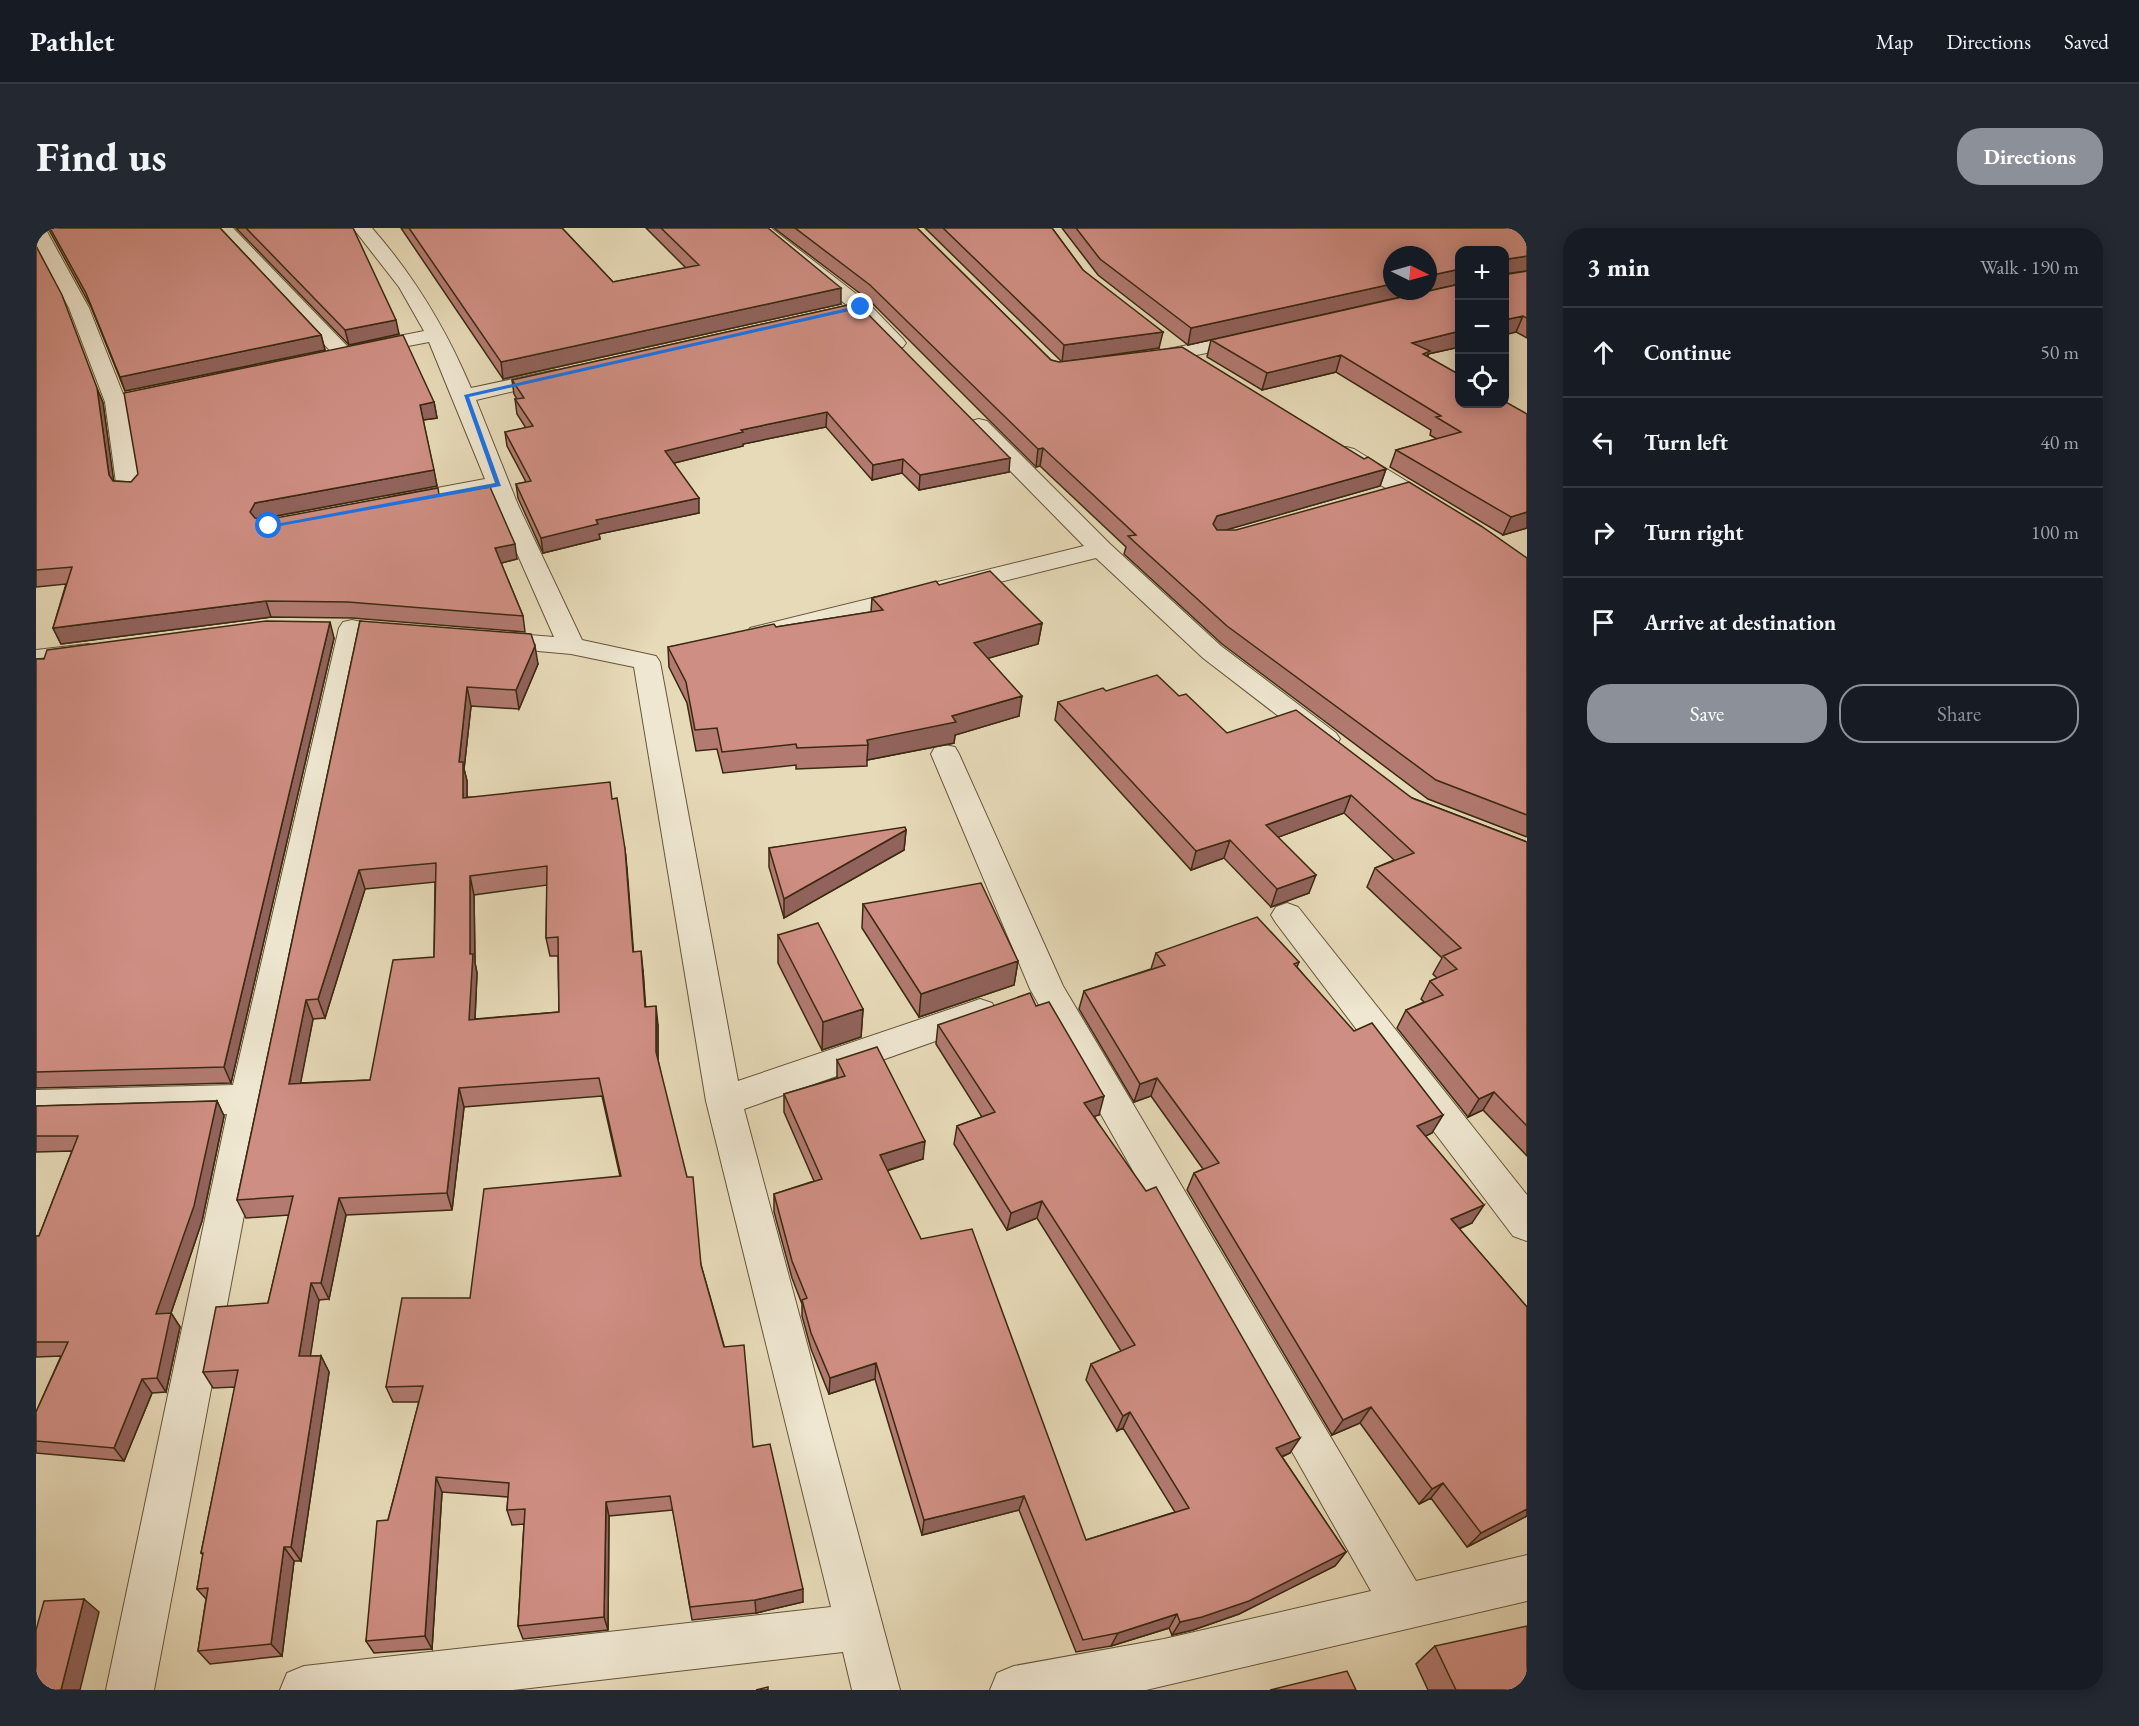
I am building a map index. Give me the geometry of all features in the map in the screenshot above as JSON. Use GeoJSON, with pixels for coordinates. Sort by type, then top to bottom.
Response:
{"type":"FeatureCollection","features":[{"type":"Feature","properties":{"kind":"street"},"geometry":{"type":"LineString","coordinates":[[36,228],[79,308],[116,402],[129,490]]}},
{"type":"Feature","properties":{"kind":"street"},"geometry":{"type":"LineString","coordinates":[[223,228],[343,352]]}},
{"type":"Feature","properties":{"kind":"street"},"geometry":{"type":"LineString","coordinates":[[362,228],[390,256],[437,334],[466,396],[498,484],[571,646]]}},
{"type":"Feature","properties":{"kind":"street"},"geometry":{"type":"LineString","coordinates":[[760,228],[849,310],[911,357]]}},
{"type":"Feature","properties":{"kind":"street"},"geometry":{"type":"LineString","coordinates":[[1125,362],[1183,354],[1276,333]]}},
{"type":"Feature","properties":{"kind":"street"},"geometry":{"type":"LineString","coordinates":[[320,357],[437,334]]}},
{"type":"Feature","properties":{"kind":"street"},"geometry":{"type":"LineString","coordinates":[[1164,340],[1212,371]]}},
{"type":"Feature","properties":{"kind":"street"},"geometry":{"type":"LineString","coordinates":[[466,396],[570,372]]}},
{"type":"Feature","properties":{"kind":"street"},"geometry":{"type":"LineString","coordinates":[[116,402],[184,387]]}},
{"type":"Feature","properties":{"kind":"street"},"geometry":{"type":"LineString","coordinates":[[960,407],[1101,549],[1212,652],[1342,752]]}},
{"type":"Feature","properties":{"kind":"street"},"geometry":{"type":"LineString","coordinates":[[1333,446],[1451,518]]}},
{"type":"Feature","properties":{"kind":"street"},"geometry":{"type":"LineString","coordinates":[[372,507],[498,484]]}},
{"type":"Feature","properties":{"kind":"street"},"geometry":{"type":"LineString","coordinates":[[1369,499],[1403,489]]}},
{"type":"Feature","properties":{"kind":"street"},"geometry":{"type":"LineString","coordinates":[[740,638],[1101,549]]}},
{"type":"Feature","properties":{"kind":"street"},"geometry":{"type":"LineString","coordinates":[[130,1690],[248,1099],[352,628]]}},
{"type":"Feature","properties":{"kind":"street"},"geometry":{"type":"LineString","coordinates":[[467,638],[571,646],[658,659],[723,1101],[876,1690]]}},
{"type":"Feature","properties":{"kind":"street"},"geometry":{"type":"LineString","coordinates":[[36,658],[112,649]]}},
{"type":"Feature","properties":{"kind":"street"},"geometry":{"type":"LineString","coordinates":[[945,754],[1047,988],[1404,1605]]}},
{"type":"Feature","properties":{"kind":"street"},"geometry":{"type":"LineString","coordinates":[[1287,915],[1527,1224]]}},
{"type":"Feature","properties":{"kind":"street"},"geometry":{"type":"LineString","coordinates":[[723,1101],[1047,988]]}},
{"type":"Feature","properties":{"kind":"street"},"geometry":{"type":"LineString","coordinates":[[36,1105],[248,1099]]}},
{"type":"Feature","properties":{"kind":"street"},"geometry":{"type":"LineString","coordinates":[[1014,1690],[1164,1663],[1527,1578]]}},
{"type":"Feature","properties":{"kind":"street"},"geometry":{"type":"LineString","coordinates":[[304,1690],[858,1627]]}},
{"type":"Feature","properties":{"kind":"building"},"geometry":{"type":"Polygon","coordinates":[[[50,228],[220,228],[321,335],[120,377],[86,293],[50,228]]]}},
{"type":"Feature","properties":{"kind":"building"},"geometry":{"type":"Polygon","coordinates":[[[246,228],[353,228],[396,320],[345,330],[246,228]]]}},
{"type":"Feature","properties":{"kind":"building"},"geometry":{"type":"Polygon","coordinates":[[[409,228],[562,228],[613,282],[699,265],[661,228],[768,228],[841,288],[501,362],[409,228]]]}},
{"type":"Feature","properties":{"kind":"building"},"geometry":{"type":"Polygon","coordinates":[[[795,228],[917,228],[1051,360],[1059,362],[1182,347],[1364,459],[1368,457],[1386,469],[1217,516],[1213,524],[1217,530],[1236,530],[1409,482],[1481,526],[1527,558],[1527,815],[1436,780],[1227,626],[1128,536],[1136,535],[1043,448],[1038,449],[870,285],[795,228]]]}},
{"type":"Feature","properties":{"kind":"building"},"geometry":{"type":"Polygon","coordinates":[[[943,228],[1052,228],[1083,270],[1163,332],[1064,345],[943,228]]]}},
{"type":"Feature","properties":{"kind":"building"},"geometry":{"type":"Polygon","coordinates":[[[1076,228],[1527,228],[1527,256],[1509,259],[1509,246],[1455,246],[1455,270],[1437,274],[1437,246],[1383,246],[1383,286],[1191,328],[1100,259],[1076,228]]]}},
{"type":"Feature","properties":{"kind":"building"},"geometry":{"type":"Polygon","coordinates":[[[36,246],[62,295],[97,388],[109,475],[113,481],[131,482],[138,474],[124,393],[403,335],[434,402],[420,405],[434,470],[255,503],[250,512],[255,518],[265,520],[438,488],[439,495],[490,487],[515,544],[495,548],[523,616],[348,602],[266,601],[53,628],[72,567],[36,570],[36,246]]]}},
{"type":"Feature","properties":{"kind":"building"},"geometry":{"type":"Polygon","coordinates":[[[1527,271],[1527,318],[1523,316],[1509,319],[1509,274],[1527,271]]]}},
{"type":"Feature","properties":{"kind":"building"},"geometry":{"type":"Polygon","coordinates":[[[1455,285],[1455,332],[1412,343],[1430,351],[1423,354],[1455,372],[1455,408],[1509,408],[1509,404],[1527,414],[1527,512],[1511,517],[1396,450],[1461,432],[1436,417],[1441,416],[1341,355],[1267,373],[1211,340],[1389,300],[1437,300],[1437,289],[1455,285]]]}},
{"type":"Feature","properties":{"kind":"building"},"geometry":{"type":"Polygon","coordinates":[[[857,303],[1010,458],[920,475],[903,459],[873,465],[827,412],[741,430],[743,432],[665,451],[699,498],[596,520],[598,524],[541,538],[516,484],[531,481],[505,432],[533,426],[515,399],[524,398],[512,380],[857,303]]]}},
{"type":"Feature","properties":{"kind":"building"},"geometry":{"type":"Polygon","coordinates":[[[990,571],[1042,623],[974,643],[1022,696],[952,716],[956,722],[867,740],[868,745],[797,748],[796,744],[722,752],[717,728],[695,730],[686,682],[668,647],[774,624],[776,627],[883,610],[872,598],[936,581],[939,585],[990,571]]]}},
{"type":"Feature","properties":{"kind":"building"},"geometry":{"type":"Polygon","coordinates":[[[266,621],[330,622],[224,1067],[36,1072],[36,659],[44,659],[47,650],[266,621]]]}},
{"type":"Feature","properties":{"kind":"building"},"geometry":{"type":"Polygon","coordinates":[[[360,621],[531,634],[535,646],[516,690],[467,687],[459,762],[463,762],[463,798],[610,782],[612,799],[617,798],[625,849],[633,952],[641,951],[645,1007],[656,1006],[656,1052],[687,1177],[693,1177],[701,1265],[724,1347],[744,1345],[753,1447],[770,1444],[803,1589],[755,1600],[690,1607],[670,1496],[606,1502],[604,1617],[518,1626],[525,1509],[507,1510],[509,1483],[436,1477],[425,1636],[366,1641],[377,1521],[388,1520],[423,1386],[386,1387],[402,1298],[470,1298],[484,1189],[621,1176],[599,1078],[459,1088],[447,1193],[339,1198],[321,1283],[311,1283],[299,1356],[321,1356],[291,1547],[284,1547],[271,1644],[198,1651],[208,1588],[197,1589],[203,1553],[201,1553],[238,1370],[203,1372],[216,1307],[268,1303],[293,1196],[237,1200],[360,621]],[[436,863],[359,870],[318,999],[306,1000],[289,1084],[370,1080],[393,960],[434,957],[436,863]],[[547,866],[470,876],[470,954],[473,954],[469,1020],[559,1012],[558,937],[546,938],[547,866]]]}},
{"type":"Feature","properties":{"kind":"building"},"geometry":{"type":"Polygon","coordinates":[[[1157,675],[1179,696],[1186,694],[1227,733],[1296,710],[1412,798],[1527,842],[1527,1126],[1494,1092],[1479,1099],[1406,1010],[1443,995],[1430,981],[1457,969],[1443,956],[1461,948],[1375,868],[1414,853],[1351,795],[1266,825],[1316,875],[1277,889],[1230,840],[1196,851],[1058,702],[1103,688],[1106,691],[1157,675]]]}},
{"type":"Feature","properties":{"kind":"building"},"geometry":{"type":"Polygon","coordinates":[[[905,827],[906,830],[784,899],[769,848],[905,827]]]}},
{"type":"Feature","properties":{"kind":"building"},"geometry":{"type":"Polygon","coordinates":[[[981,883],[1018,961],[921,994],[863,904],[981,883]]]}},
{"type":"Feature","properties":{"kind":"building"},"geometry":{"type":"Polygon","coordinates":[[[1257,917],[1299,962],[1294,964],[1354,1031],[1372,1023],[1443,1115],[1417,1126],[1484,1205],[1451,1219],[1527,1307],[1527,1509],[1481,1533],[1443,1483],[1432,1489],[1371,1407],[1343,1420],[1194,1173],[1219,1163],[1157,1078],[1140,1084],[1084,991],[1165,965],[1156,953],[1257,917]]]}},
{"type":"Feature","properties":{"kind":"building"},"geometry":{"type":"Polygon","coordinates":[[[818,923],[863,1009],[823,1022],[778,935],[818,923]]]}},
{"type":"Feature","properties":{"kind":"building"},"geometry":{"type":"Polygon","coordinates":[[[1030,993],[1036,1006],[1049,1002],[1104,1096],[1084,1103],[1146,1191],[1156,1187],[1300,1438],[1276,1448],[1346,1552],[1249,1601],[1202,1617],[1180,1622],[1177,1614],[1118,1633],[1083,1640],[1024,1496],[924,1520],[876,1363],[830,1378],[811,1333],[802,1300],[807,1298],[792,1261],[774,1194],[822,1179],[784,1094],[845,1076],[837,1060],[877,1047],[925,1141],[880,1155],[921,1239],[972,1229],[1086,1540],[1189,1508],[1130,1412],[1123,1416],[1091,1364],[1135,1345],[1042,1201],[1011,1213],[957,1126],[995,1112],[938,1025],[1030,993]]]}},
{"type":"Feature","properties":{"kind":"building"},"geometry":{"type":"Polygon","coordinates":[[[217,1101],[194,1206],[156,1314],[171,1313],[157,1378],[142,1379],[114,1448],[36,1441],[36,1412],[68,1342],[36,1342],[36,1236],[39,1236],[78,1136],[36,1136],[36,1106],[217,1101]]]}},
{"type":"Feature","properties":{"kind":"building"},"geometry":{"type":"Polygon","coordinates":[[[84,1599],[61,1690],[36,1690],[36,1630],[44,1601],[84,1599]]]}},
{"type":"Feature","properties":{"kind":"building"},"geometry":{"type":"Polygon","coordinates":[[[1527,1626],[1527,1690],[1456,1690],[1435,1646],[1527,1626]]]}},
{"type":"Feature","properties":{"kind":"building"},"geometry":{"type":"Polygon","coordinates":[[[1347,1671],[1356,1690],[1270,1690],[1347,1671]]]}},
{"type":"Feature","properties":{"kind":"route"},"geometry":{"type":"LineString","coordinates":[[269,526],[498,484],[466,396],[861,307]]}}]}
